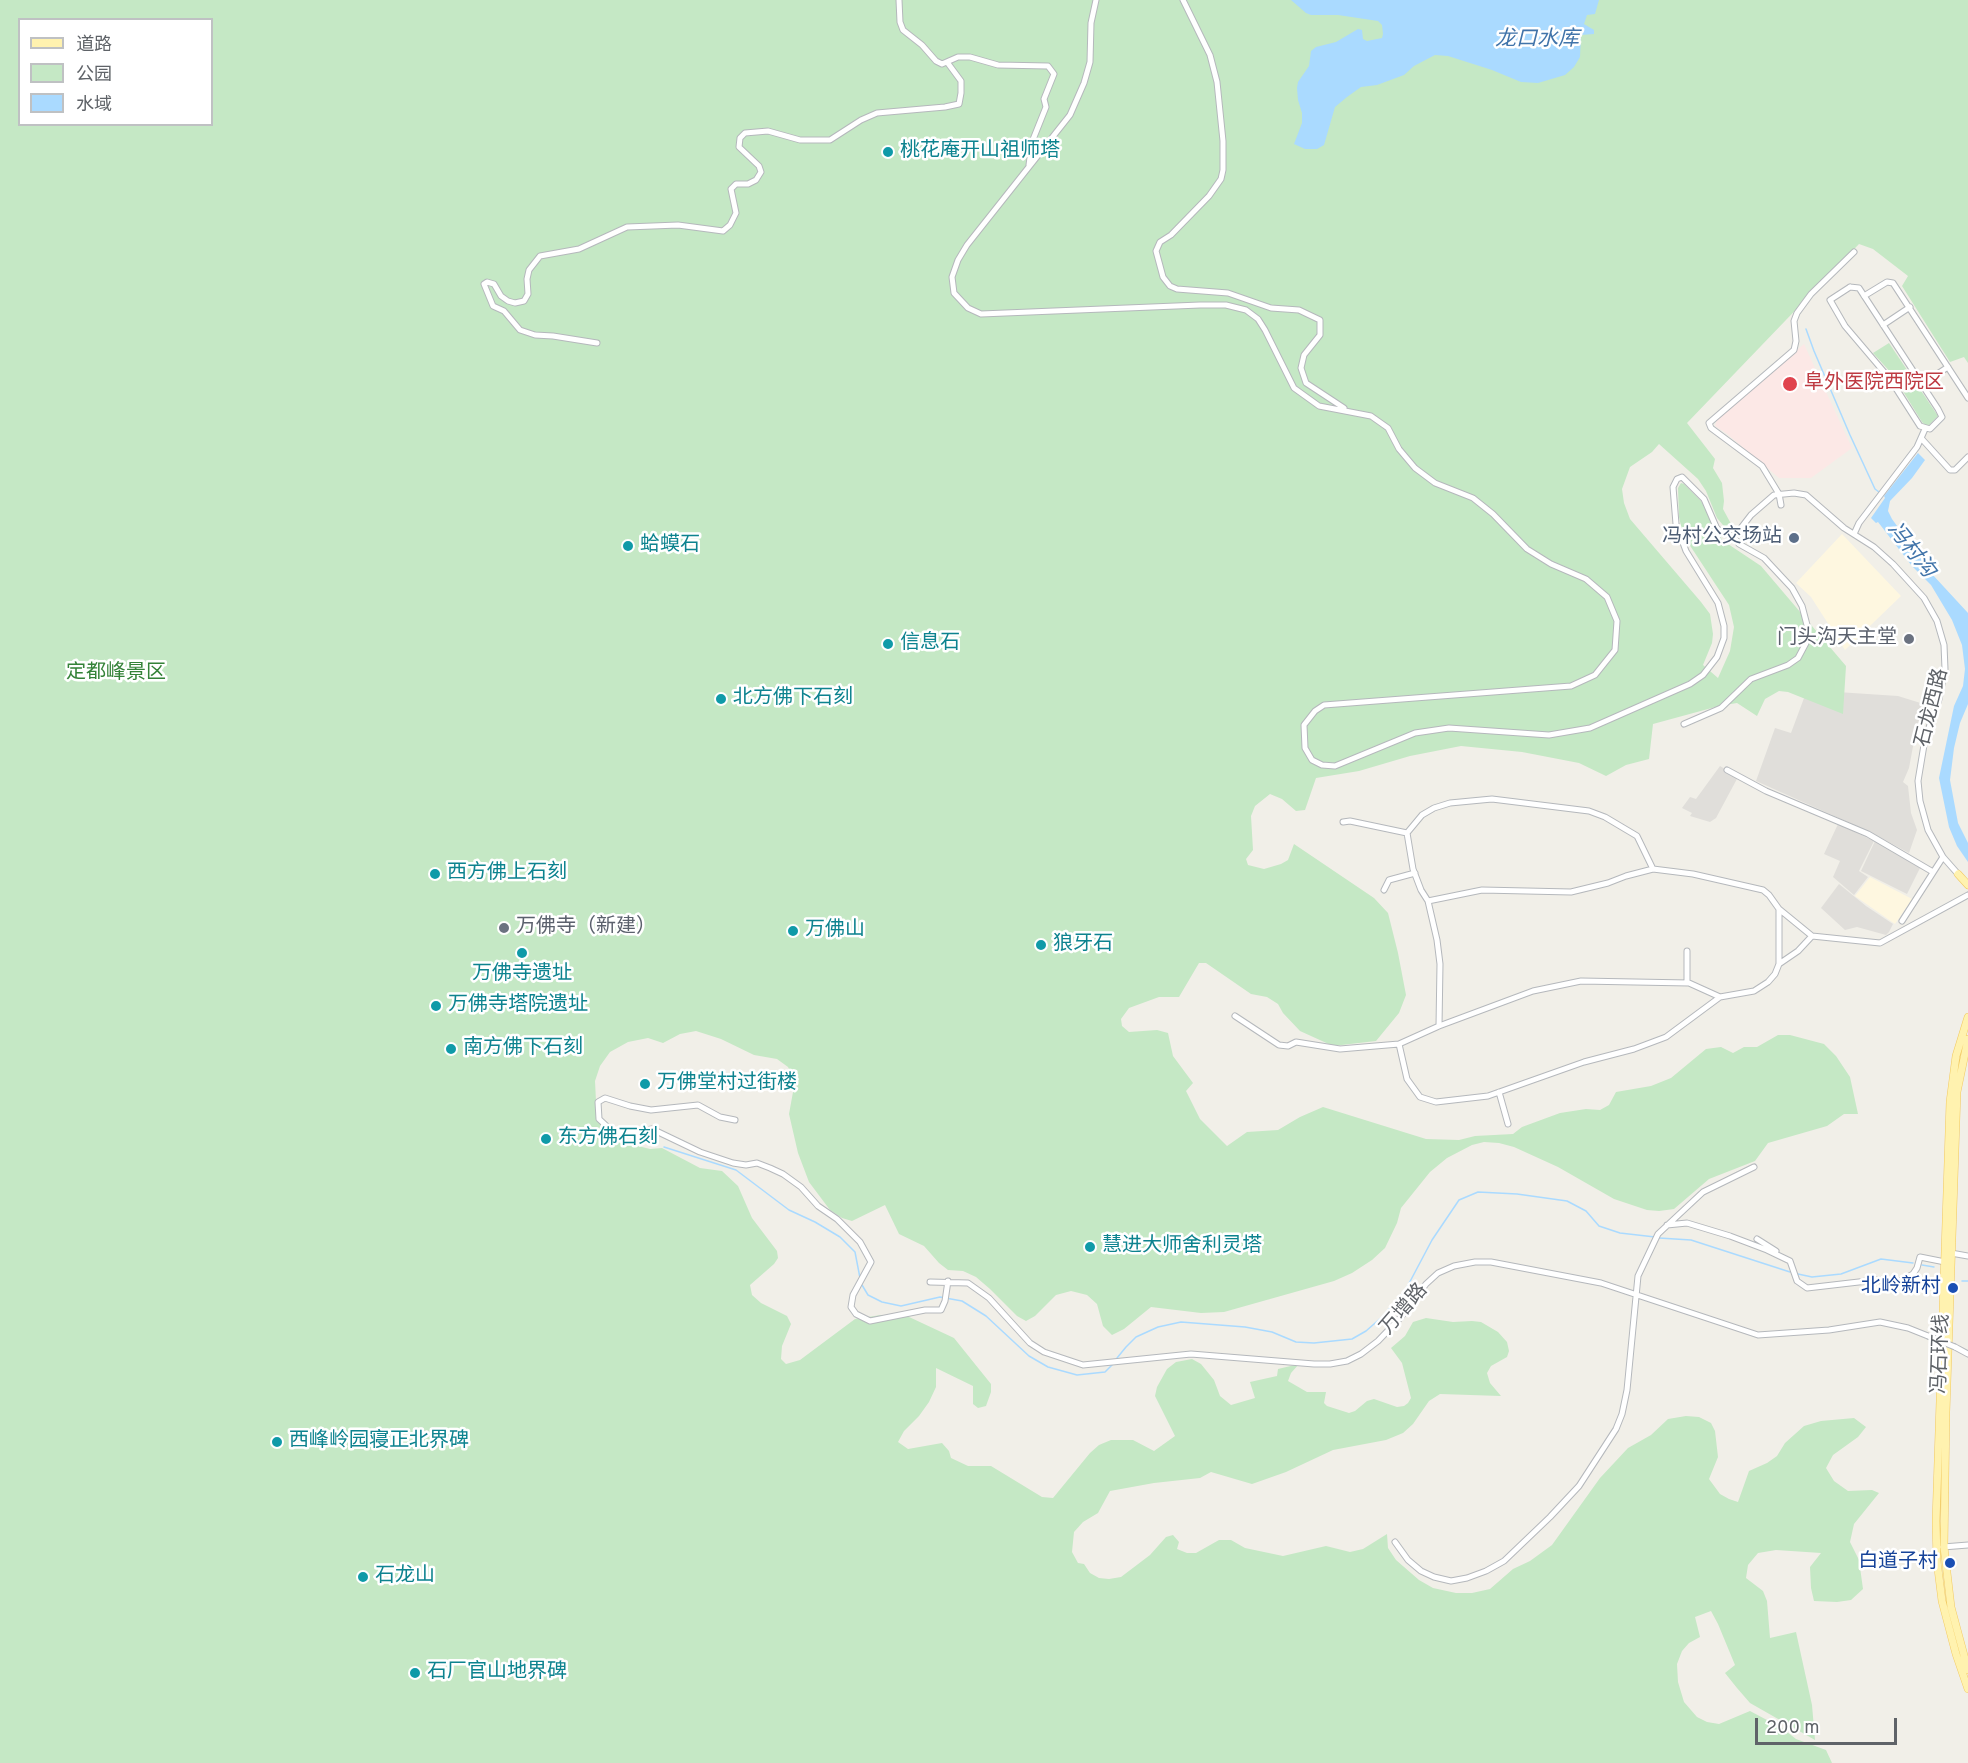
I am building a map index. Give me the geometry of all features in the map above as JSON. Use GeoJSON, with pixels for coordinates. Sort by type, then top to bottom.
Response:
{"type":"FeatureCollection","features":[{"type":"Feature","properties":{"kind":"main road","name":"石龙西路"},"geometry":{"type":"LineString","coordinates":[[1958,874],[1968,883]]}},
{"type":"Feature","properties":{"kind":"main road","name":"冯石环线"},"geometry":{"type":"LineString","coordinates":[[1968,1017],[1956,1056],[1951,1093],[1936,1505],[1945,1614],[1968,1689]]}},
{"type":"Feature","properties":{"kind":"main road","name":"冯石环线"},"geometry":{"type":"LineString","coordinates":[[1968,1039],[1957,1092],[1940,1547],[1952,1615],[1968,1670]]}},
{"type":"Feature","properties":{"kind":"street"},"geometry":{"type":"LineString","coordinates":[[899,0],[900,22],[903,30],[942,64],[957,57],[970,57],[998,65],[1048,66],[1054,75],[1046,90],[1044,99],[1046,107],[1032,142],[1029,167]]}},
{"type":"Feature","properties":{"kind":"street"},"geometry":{"type":"LineString","coordinates":[[1096,0],[1091,23],[1090,62],[1084,83],[1070,115],[967,245],[952,277],[954,293],[966,306],[981,314],[1209,305],[1226,305],[1246,310],[1258,319],[1265,330],[1294,388],[1319,406],[1371,416],[1388,428],[1399,449],[1415,468],[1435,483],[1473,498],[1493,514],[1527,549],[1551,564],[1586,579],[1607,597],[1617,621],[1615,650],[1595,675],[1571,686],[1324,705],[1315,711],[1304,725],[1305,748],[1312,760],[1322,765],[1335,766],[1415,733],[1437,729],[1550,735],[1590,728],[1690,684],[1703,675],[1717,657],[1724,638],[1724,626],[1718,603],[1686,551],[1676,524],[1673,487],[1677,479],[1682,477],[1704,499],[1717,529],[1734,537],[1739,544],[1764,558],[1792,588],[1803,606],[1807,625],[1806,643],[1798,658],[1788,665],[1751,679],[1721,708],[1684,724]]}},
{"type":"Feature","properties":{"kind":"street"},"geometry":{"type":"LineString","coordinates":[[1183,0],[1210,55],[1217,82],[1223,170],[1221,179],[1209,196],[1171,235],[1160,242],[1156,251],[1163,277],[1170,286],[1177,290],[1228,293],[1271,308],[1299,310],[1320,320],[1320,335],[1304,355],[1301,368],[1303,375],[1306,383],[1348,410]]}},
{"type":"Feature","properties":{"kind":"street"},"geometry":{"type":"LineString","coordinates":[[597,343],[535,335],[520,330],[504,311],[493,306],[484,284],[487,282],[494,284],[501,296],[508,301],[515,303],[524,301],[528,294],[529,270],[540,256],[579,249],[627,226],[678,225],[723,231],[730,225],[736,213],[731,189],[736,184],[748,184],[756,180],[761,172],[759,166],[739,147],[740,138],[745,133],[768,131],[800,140],[830,140],[861,120],[877,113],[959,104],[961,81],[946,62]]}},
{"type":"Feature","properties":{"kind":"street"},"geometry":{"type":"LineString","coordinates":[[1781,505],[1779,494],[1762,466],[1711,428],[1709,423],[1794,350],[1796,341],[1794,321],[1797,313],[1811,294],[1854,252]]}},
{"type":"Feature","properties":{"kind":"street"},"geometry":{"type":"LineString","coordinates":[[1864,296],[1887,282],[1893,283],[1968,398]]}},
{"type":"Feature","properties":{"kind":"street"},"geometry":{"type":"LineString","coordinates":[[1856,286],[1883,325],[1942,417],[1930,429],[1920,426],[1890,379],[1845,326],[1830,300],[1850,287],[1856,286]]}},
{"type":"Feature","properties":{"kind":"street"},"geometry":{"type":"LineString","coordinates":[[1883,325],[1910,307]]}},
{"type":"Feature","properties":{"kind":"street"},"geometry":{"type":"LineString","coordinates":[[1922,384],[1948,367]]}},
{"type":"Feature","properties":{"kind":"street"},"geometry":{"type":"LineString","coordinates":[[1854,534],[1917,447],[1925,429]]}},
{"type":"Feature","properties":{"kind":"street"},"geometry":{"type":"LineString","coordinates":[[1921,438],[1950,470],[1955,470],[1968,457]]}},
{"type":"Feature","properties":{"kind":"street"},"geometry":{"type":"LineString","coordinates":[[1734,537],[1752,515],[1774,495],[1779,494]]}},
{"type":"Feature","properties":{"kind":"street","name":"石龙西路"},"geometry":{"type":"LineString","coordinates":[[1779,494],[1806,495],[1844,528],[1874,547],[1912,584],[1931,608],[1941,632],[1945,658],[1943,682],[1925,739],[1918,781],[1923,816],[1935,845],[1958,874]]}},
{"type":"Feature","properties":{"kind":"street"},"geometry":{"type":"LineString","coordinates":[[1727,770],[1766,791],[1868,834],[1933,872]]}},
{"type":"Feature","properties":{"kind":"street"},"geometry":{"type":"LineString","coordinates":[[1439,1026],[1440,964],[1437,940],[1428,901],[1414,873],[1407,833],[1422,815],[1434,808],[1471,800],[1509,800],[1589,811],[1605,817],[1637,836],[1653,869]]}},
{"type":"Feature","properties":{"kind":"street"},"geometry":{"type":"LineString","coordinates":[[1343,822],[1350,821],[1407,833]]}},
{"type":"Feature","properties":{"kind":"street"},"geometry":{"type":"LineString","coordinates":[[1902,921],[1943,857]]}},
{"type":"Feature","properties":{"kind":"street"},"geometry":{"type":"LineString","coordinates":[[1428,901],[1482,890],[1571,892],[1608,884],[1626,876],[1653,869],[1693,874],[1758,888],[1769,895],[1779,909],[1812,936],[1880,943],[1968,895]]}},
{"type":"Feature","properties":{"kind":"street"},"geometry":{"type":"LineString","coordinates":[[1384,890],[1389,880],[1414,873]]}},
{"type":"Feature","properties":{"kind":"street"},"geometry":{"type":"LineString","coordinates":[[1399,1044],[1407,1079],[1420,1098],[1427,1101],[1461,1100],[1499,1092],[1584,1062],[1666,1038],[1720,997],[1754,991],[1768,982],[1775,974],[1779,964],[1779,909]]}},
{"type":"Feature","properties":{"kind":"street"},"geometry":{"type":"LineString","coordinates":[[1779,964],[1798,951],[1812,936]]}},
{"type":"Feature","properties":{"kind":"street"},"geometry":{"type":"LineString","coordinates":[[1687,951],[1687,983]]}},
{"type":"Feature","properties":{"kind":"street"},"geometry":{"type":"LineString","coordinates":[[1235,1016],[1279,1045],[1288,1046],[1296,1042],[1340,1049],[1399,1044],[1439,1026],[1558,984],[1600,980],[1687,983],[1720,997]]}},
{"type":"Feature","properties":{"kind":"street"},"geometry":{"type":"LineString","coordinates":[[1499,1092],[1508,1124]]}},
{"type":"Feature","properties":{"kind":"street"},"geometry":{"type":"LineString","coordinates":[[735,1120],[720,1117],[698,1106],[651,1110],[605,1098],[598,1102],[599,1119],[613,1132],[625,1134],[652,1129],[700,1152],[733,1163],[757,1163],[783,1173],[801,1186],[818,1206],[837,1219],[860,1242],[871,1262],[853,1295],[851,1307],[856,1314],[870,1321],[925,1310],[941,1310],[948,1281]]}},
{"type":"Feature","properties":{"kind":"street"},"geometry":{"type":"LineString","coordinates":[[1395,1542],[1408,1560],[1421,1571],[1452,1581],[1486,1571],[1504,1561],[1550,1517],[1579,1486],[1616,1428],[1622,1414],[1627,1390],[1638,1276],[1651,1247],[1665,1227],[1703,1192],[1754,1167]]}},
{"type":"Feature","properties":{"kind":"street"},"geometry":{"type":"LineString","coordinates":[[1665,1227],[1687,1223],[1730,1236],[1784,1258]]}},
{"type":"Feature","properties":{"kind":"street"},"geometry":{"type":"LineString","coordinates":[[1757,1239],[1790,1262],[1797,1281],[1807,1288],[1876,1280],[1898,1282],[1913,1274],[1920,1257],[1946,1262]]}},
{"type":"Feature","properties":{"kind":"street"},"geometry":{"type":"LineString","coordinates":[[1951,1253],[1968,1256]]}},
{"type":"Feature","properties":{"kind":"street","name":"万增路"},"geometry":{"type":"LineString","coordinates":[[930,1282],[968,1283],[988,1299],[1030,1343],[1044,1352],[1083,1365],[1191,1354],[1314,1364],[1330,1364],[1347,1360],[1361,1354],[1378,1341],[1438,1273],[1454,1266],[1475,1262],[1491,1262],[1601,1283],[1758,1335],[1828,1330],[1880,1323],[1908,1328],[1968,1354]]}},
{"type":"Feature","properties":{"kind":"street"},"geometry":{"type":"LineString","coordinates":[[1940,1547],[1968,1545]]}},
{"type":"Feature","properties":{"kind":"shaded area","name":"阜外医院西院区"},"geometry":{"type":"Polygon","coordinates":[[[1804,344],[1852,448],[1811,478],[1779,478],[1715,426],[1717,419],[1804,344]]]}},
{"type":"Feature","properties":{"kind":"shaded area"},"geometry":{"type":"Polygon","coordinates":[[[1842,534],[1901,596],[1845,650],[1811,597],[1796,583],[1842,534]]]}},
{"type":"Feature","properties":{"kind":"shaded area"},"geometry":{"type":"Polygon","coordinates":[[[1807,690],[1898,696],[1927,705],[1903,782],[1908,786],[1911,813],[1917,830],[1909,853],[1870,832],[1756,781],[1775,728],[1791,733],[1807,690]]]}},
{"type":"Feature","properties":{"kind":"shaded area"},"geometry":{"type":"Polygon","coordinates":[[[1720,766],[1738,777],[1716,818],[1710,822],[1690,816],[1692,813],[1682,808],[1690,797],[1696,799],[1720,766]]]}},
{"type":"Feature","properties":{"kind":"shaded area"},"geometry":{"type":"Polygon","coordinates":[[[1838,824],[1874,841],[1859,871],[1868,877],[1854,895],[1833,877],[1840,861],[1824,854],[1838,824]]]}},
{"type":"Feature","properties":{"kind":"shaded area"},"geometry":{"type":"Polygon","coordinates":[[[1875,841],[1921,866],[1907,894],[1861,871],[1875,841]]]}},
{"type":"Feature","properties":{"kind":"shaded area"},"geometry":{"type":"Polygon","coordinates":[[[1870,877],[1912,899],[1895,924],[1855,896],[1870,877]]]}},
{"type":"Feature","properties":{"kind":"shaded area"},"geometry":{"type":"Polygon","coordinates":[[[1839,884],[1893,924],[1886,935],[1857,927],[1845,930],[1821,908],[1839,884]]]}},
{"type":"Feature","properties":{"kind":"green space","name":"定都峰景区"},"geometry":{"type":"Polygon","coordinates":[[[0,0],[1968,0],[1968,363],[1964,357],[1950,362],[1902,286],[1908,276],[1873,249],[1859,244],[1687,423],[1715,459],[1713,468],[1722,483],[1723,509],[1736,533],[1728,531],[1717,518],[1706,491],[1698,479],[1659,444],[1652,452],[1630,467],[1622,489],[1630,519],[1710,614],[1712,643],[1703,665],[1718,678],[1730,651],[1734,627],[1729,605],[1682,530],[1678,488],[1681,483],[1701,501],[1722,540],[1761,566],[1846,666],[1843,714],[1788,692],[1779,691],[1765,699],[1757,716],[1737,703],[1653,724],[1649,759],[1626,765],[1606,776],[1579,763],[1522,752],[1461,746],[1410,756],[1359,771],[1316,778],[1305,810],[1296,811],[1282,799],[1270,794],[1255,806],[1251,816],[1253,850],[1246,859],[1248,865],[1264,869],[1281,864],[1288,860],[1294,844],[1374,898],[1388,913],[1398,953],[1406,995],[1399,1013],[1376,1041],[1333,1046],[1300,1031],[1283,1013],[1278,1004],[1267,997],[1251,994],[1206,963],[1199,963],[1179,997],[1159,997],[1129,1008],[1121,1019],[1122,1026],[1129,1032],[1157,1030],[1168,1033],[1173,1056],[1193,1083],[1186,1091],[1200,1119],[1227,1146],[1247,1132],[1278,1130],[1323,1107],[1426,1139],[1459,1140],[1475,1136],[1513,1134],[1522,1127],[1560,1113],[1586,1109],[1600,1110],[1609,1105],[1616,1092],[1651,1086],[1671,1078],[1706,1049],[1721,1047],[1733,1053],[1744,1047],[1757,1047],[1778,1035],[1790,1035],[1824,1044],[1836,1056],[1850,1077],[1858,1114],[1844,1114],[1827,1126],[1768,1143],[1755,1161],[1709,1179],[1674,1209],[1659,1211],[1647,1210],[1614,1199],[1558,1167],[1514,1147],[1484,1142],[1472,1145],[1447,1158],[1430,1172],[1401,1208],[1397,1223],[1385,1248],[1352,1273],[1334,1281],[1224,1312],[1201,1313],[1151,1307],[1124,1329],[1112,1335],[1103,1326],[1097,1304],[1087,1295],[1071,1291],[1056,1295],[1035,1316],[1026,1321],[1017,1316],[976,1277],[963,1271],[948,1270],[924,1246],[899,1234],[885,1205],[852,1221],[830,1210],[809,1182],[798,1153],[789,1114],[795,1081],[788,1067],[777,1059],[754,1055],[721,1039],[696,1031],[680,1034],[663,1043],[648,1038],[628,1042],[610,1052],[600,1066],[595,1081],[600,1121],[612,1133],[638,1146],[650,1149],[662,1148],[700,1168],[722,1171],[738,1186],[752,1218],[777,1251],[778,1258],[774,1264],[750,1285],[752,1295],[761,1303],[787,1316],[791,1324],[782,1346],[781,1359],[786,1364],[800,1360],[855,1319],[881,1315],[907,1316],[954,1338],[991,1384],[986,1406],[978,1408],[973,1404],[973,1386],[936,1368],[936,1387],[929,1402],[904,1431],[898,1442],[908,1449],[942,1443],[949,1451],[951,1458],[968,1466],[991,1466],[1042,1497],[1053,1498],[1099,1445],[1111,1440],[1133,1440],[1154,1451],[1175,1436],[1155,1396],[1157,1387],[1167,1369],[1176,1362],[1192,1359],[1201,1364],[1214,1380],[1220,1396],[1231,1405],[1255,1398],[1250,1382],[1277,1376],[1278,1369],[1299,1364],[1291,1373],[1288,1381],[1307,1392],[1326,1392],[1324,1403],[1327,1406],[1349,1413],[1374,1399],[1397,1407],[1408,1403],[1411,1398],[1402,1363],[1391,1348],[1405,1336],[1413,1322],[1426,1318],[1453,1322],[1481,1322],[1498,1332],[1507,1342],[1509,1351],[1507,1357],[1491,1366],[1487,1373],[1490,1383],[1501,1396],[1440,1394],[1429,1401],[1413,1424],[1403,1433],[1386,1440],[1333,1450],[1286,1472],[1252,1484],[1211,1472],[1200,1478],[1110,1491],[1098,1513],[1083,1522],[1074,1532],[1072,1552],[1078,1563],[1084,1564],[1090,1573],[1099,1578],[1121,1577],[1150,1555],[1166,1537],[1173,1535],[1179,1542],[1177,1549],[1187,1553],[1196,1553],[1219,1540],[1231,1540],[1245,1548],[1283,1556],[1326,1546],[1350,1552],[1363,1549],[1387,1534],[1388,1548],[1396,1560],[1419,1580],[1433,1588],[1456,1593],[1472,1593],[1490,1589],[1513,1569],[1530,1561],[1552,1545],[1600,1478],[1628,1448],[1651,1435],[1668,1419],[1686,1416],[1699,1417],[1711,1423],[1715,1431],[1718,1457],[1709,1479],[1720,1494],[1738,1502],[1749,1471],[1777,1456],[1785,1443],[1804,1426],[1821,1421],[1854,1418],[1866,1427],[1858,1437],[1833,1455],[1826,1468],[1834,1481],[1848,1491],[1872,1490],[1879,1493],[1854,1524],[1850,1542],[1859,1560],[1863,1589],[1851,1600],[1814,1601],[1810,1567],[1821,1553],[1776,1550],[1758,1553],[1748,1565],[1746,1578],[1763,1591],[1767,1601],[1770,1638],[1796,1632],[1812,1705],[1815,1740],[1750,1703],[1737,1688],[1725,1673],[1735,1665],[1711,1611],[1695,1617],[1700,1637],[1689,1643],[1682,1651],[1677,1664],[1678,1682],[1684,1702],[1697,1717],[1719,1724],[1750,1711],[1782,1728],[1796,1739],[1826,1750],[1832,1763],[0,1763],[0,0]]]}},
{"type":"Feature","properties":{"kind":"green space"},"geometry":{"type":"Polygon","coordinates":[[[1889,343],[1938,416],[1927,427],[1893,375],[1873,353],[1889,343]]]}},
{"type":"Feature","properties":{"kind":"water","name":"龙口水库"},"geometry":{"type":"Polygon","coordinates":[[[1291,0],[1599,0],[1595,14],[1587,15],[1584,24],[1594,30],[1594,34],[1581,35],[1580,57],[1565,75],[1538,83],[1521,82],[1448,56],[1435,55],[1414,66],[1404,75],[1377,85],[1361,87],[1347,97],[1335,107],[1324,145],[1317,149],[1305,149],[1294,144],[1302,123],[1297,88],[1298,82],[1309,66],[1311,51],[1316,47],[1336,42],[1358,29],[1362,30],[1363,39],[1367,41],[1382,38],[1383,34],[1382,25],[1378,21],[1338,15],[1311,15],[1291,0]]]}},
{"type":"Feature","properties":{"kind":"water","name":"冯村沟"},"geometry":{"type":"Polygon","coordinates":[[[1918,453],[1925,460],[1890,501],[1888,511],[1932,574],[1968,613],[1968,704],[1960,723],[1954,748],[1950,780],[1958,823],[1968,843],[1968,862],[1957,846],[1949,827],[1939,778],[1954,706],[1963,686],[1965,669],[1962,645],[1952,620],[1931,585],[1912,566],[1878,522],[1876,523],[1871,518],[1885,498],[1884,496],[1918,453]]]}},
{"type":"Feature","properties":{"kind":"waterway"},"geometry":{"type":"LineString","coordinates":[[1806,329],[1850,435],[1875,489],[1879,492]]}},
{"type":"Feature","properties":{"kind":"waterway"},"geometry":{"type":"LineString","coordinates":[[664,1147],[736,1170],[789,1210],[840,1237],[855,1252],[860,1278]]}},
{"type":"Feature","properties":{"kind":"waterway"},"geometry":{"type":"LineString","coordinates":[[1117,1358],[1136,1337],[1158,1327],[1181,1322],[1245,1327],[1272,1332],[1296,1342],[1314,1343],[1352,1339],[1366,1331],[1382,1317],[1405,1291],[1432,1240],[1459,1200],[1478,1192],[1517,1194],[1567,1201],[1586,1211],[1599,1226],[1620,1233],[1655,1237]]}},
{"type":"Feature","properties":{"kind":"waterway"},"geometry":{"type":"LineString","coordinates":[[1659,1238],[1691,1240],[1790,1272]]}},
{"type":"Feature","properties":{"kind":"waterway"},"geometry":{"type":"LineString","coordinates":[[1798,1274],[1812,1277],[1841,1274],[1881,1259],[1913,1263]]}},
{"type":"Feature","properties":{"kind":"waterway"},"geometry":{"type":"LineString","coordinates":[[1922,1265],[1934,1267]]}},
{"type":"Feature","properties":{"kind":"waterway"},"geometry":{"type":"LineString","coordinates":[[1962,1281],[1968,1281]]}},
{"type":"Feature","properties":{"kind":"waterway"},"geometry":{"type":"LineString","coordinates":[[862,1285],[868,1295],[882,1302],[901,1306],[940,1297],[962,1301],[986,1316],[1029,1356],[1048,1367],[1077,1375],[1105,1372],[1112,1365]]}},
{"type":"Feature","properties":{"kind":"place","name":"桃花庵开山祖师塔"},"geometry":{"type":"Point","coordinates":[888,152]}},
{"type":"Feature","properties":{"kind":"place","name":"阜外医院西院区"},"geometry":{"type":"Point","coordinates":[1790,384]}},
{"type":"Feature","properties":{"kind":"place","name":"冯村公交场站"},"geometry":{"type":"Point","coordinates":[1794,538]}},
{"type":"Feature","properties":{"kind":"place","name":"蛤蟆石"},"geometry":{"type":"Point","coordinates":[628,546]}},
{"type":"Feature","properties":{"kind":"place","name":"门头沟天主堂"},"geometry":{"type":"Point","coordinates":[1909,639]}},
{"type":"Feature","properties":{"kind":"place","name":"信息石"},"geometry":{"type":"Point","coordinates":[888,644]}},
{"type":"Feature","properties":{"kind":"place","name":"北方佛下石刻"},"geometry":{"type":"Point","coordinates":[721,699]}},
{"type":"Feature","properties":{"kind":"place","name":"西方佛上石刻"},"geometry":{"type":"Point","coordinates":[435,874]}},
{"type":"Feature","properties":{"kind":"place","name":"万佛寺（新建）"},"geometry":{"type":"Point","coordinates":[504,928]}},
{"type":"Feature","properties":{"kind":"place","name":"万佛山"},"geometry":{"type":"Point","coordinates":[793,931]}},
{"type":"Feature","properties":{"kind":"place","name":"狼牙石"},"geometry":{"type":"Point","coordinates":[1041,945]}},
{"type":"Feature","properties":{"kind":"place","name":"万佛寺遗址"},"geometry":{"type":"Point","coordinates":[522,953]}},
{"type":"Feature","properties":{"kind":"place","name":"万佛寺塔院遗址"},"geometry":{"type":"Point","coordinates":[436,1006]}},
{"type":"Feature","properties":{"kind":"place","name":"南方佛下石刻"},"geometry":{"type":"Point","coordinates":[451,1049]}},
{"type":"Feature","properties":{"kind":"place","name":"万佛堂村过街楼"},"geometry":{"type":"Point","coordinates":[645,1084]}},
{"type":"Feature","properties":{"kind":"place","name":"东方佛石刻"},"geometry":{"type":"Point","coordinates":[546,1139]}},
{"type":"Feature","properties":{"kind":"place","name":"慧进大师舍利灵塔"},"geometry":{"type":"Point","coordinates":[1090,1247]}},
{"type":"Feature","properties":{"kind":"place","name":"北岭新村"},"geometry":{"type":"Point","coordinates":[1953,1288]}},
{"type":"Feature","properties":{"kind":"place","name":"西峰岭园寝正北界碑"},"geometry":{"type":"Point","coordinates":[277,1442]}},
{"type":"Feature","properties":{"kind":"place","name":"白道子村"},"geometry":{"type":"Point","coordinates":[1950,1563]}},
{"type":"Feature","properties":{"kind":"place","name":"石龙山"},"geometry":{"type":"Point","coordinates":[363,1577]}},
{"type":"Feature","properties":{"kind":"place","name":"石厂官山地界碑"},"geometry":{"type":"Point","coordinates":[415,1673]}}]}
